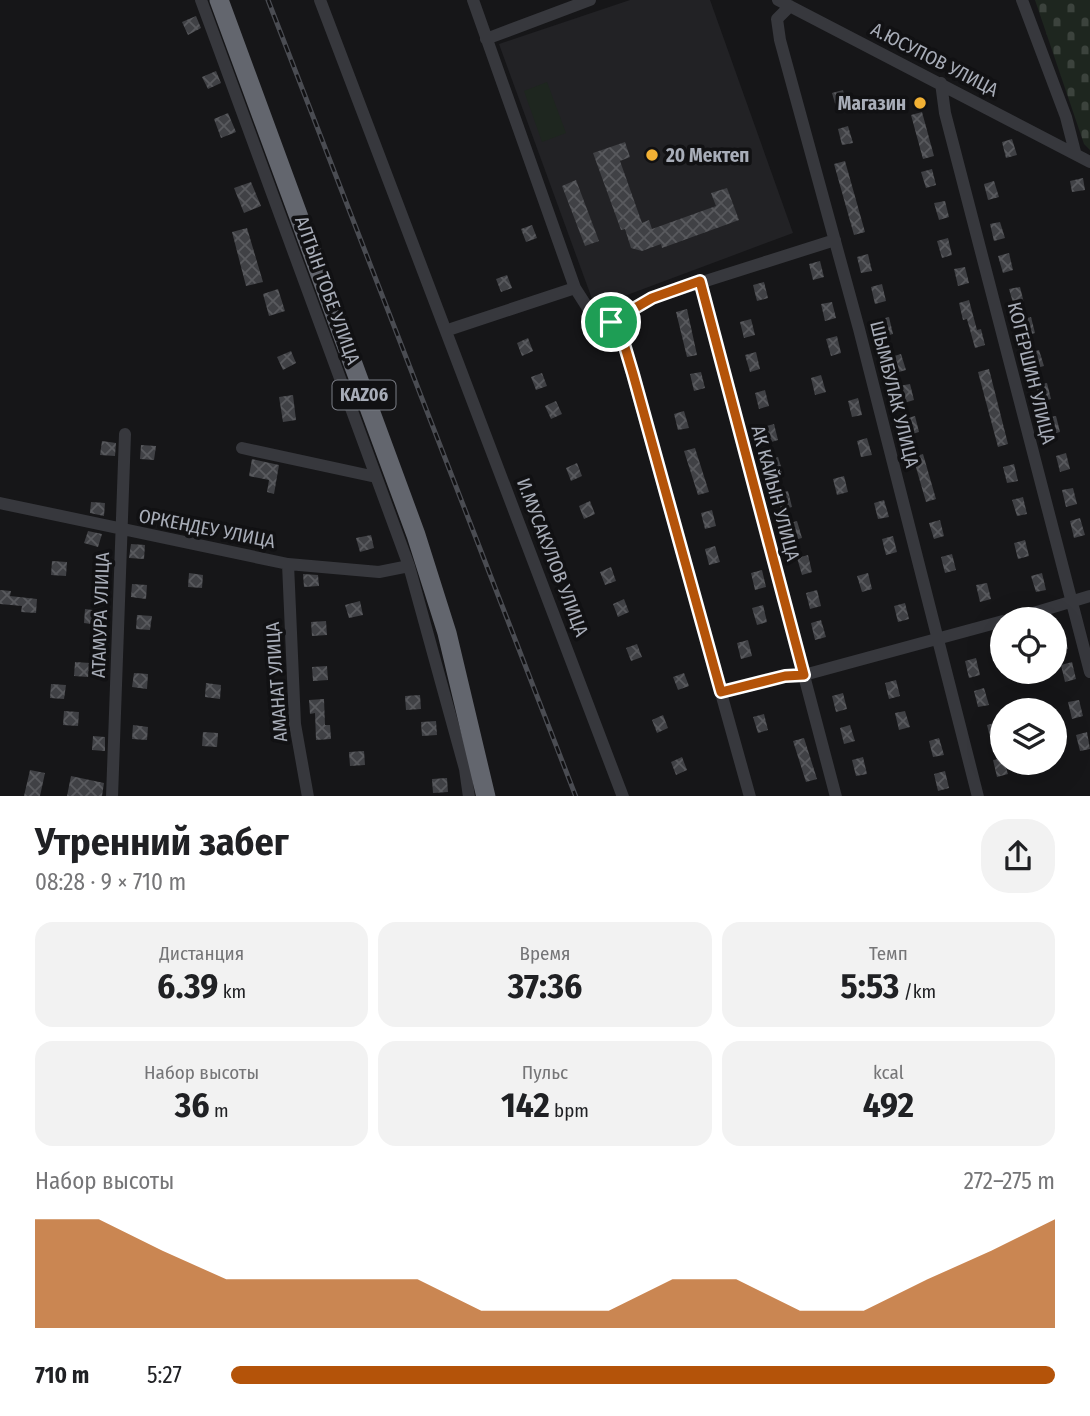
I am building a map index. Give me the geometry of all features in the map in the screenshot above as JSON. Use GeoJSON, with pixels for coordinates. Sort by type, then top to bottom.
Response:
{"type":"FeatureCollection","features":[{"type":"Feature","properties":{"kind":"highway","name":"KАZ06"},"geometry":{"type":"LineString","coordinates":[[219,0],[416,535],[447,633],[486,796]]}},
{"type":"Feature","properties":{"kind":"highway","name":"KАZ06"},"geometry":{"type":"LineString","coordinates":[[231,0],[430,541],[461,642],[498,796]]}},
{"type":"Feature","properties":{"kind":"street","name":"АЛТЫН ТОБЕ УЛИЦА"},"geometry":{"type":"LineString","coordinates":[[201,0],[409,566],[465,769],[469,796]]}},
{"type":"Feature","properties":{"kind":"street","name":"И.МУСАКУЛОВ УЛИЦА"},"geometry":{"type":"LineString","coordinates":[[320,0],[624,796]]}},
{"type":"Feature","properties":{"kind":"street"},"geometry":{"type":"LineString","coordinates":[[473,0],[575,288],[589,310],[619,327],[750,796]]}},
{"type":"Feature","properties":{"kind":"street"},"geometry":{"type":"LineString","coordinates":[[486,39],[590,0]]}},
{"type":"Feature","properties":{"kind":"street","name":"А.ЮСУПОВ УЛИЦА"},"geometry":{"type":"LineString","coordinates":[[778,0],[1090,162]]}},
{"type":"Feature","properties":{"kind":"street"},"geometry":{"type":"LineString","coordinates":[[1022,0],[1066,117],[1075,152]]}},
{"type":"Feature","properties":{"kind":"street","name":"ШЫМБУЛАК УЛИЦА"},"geometry":{"type":"LineString","coordinates":[[790,6],[777,19],[780,40],[835,240],[978,796]]}},
{"type":"Feature","properties":{"kind":"street","name":"КОГЕРШИН УЛИЦА"},"geometry":{"type":"LineString","coordinates":[[941,83],[945,113],[1090,673]]}},
{"type":"Feature","properties":{"kind":"street"},"geometry":{"type":"LineString","coordinates":[[611,322],[652,298],[835,240]]}},
{"type":"Feature","properties":{"kind":"street","name":"АК КАЙЫН УЛИЦА"},"geometry":{"type":"LineString","coordinates":[[700,281],[835,796]]}},
{"type":"Feature","properties":{"kind":"street"},"geometry":{"type":"LineString","coordinates":[[448,330],[575,288]]}},
{"type":"Feature","properties":{"kind":"street","name":"АТАМУРА УЛИЦА"},"geometry":{"type":"LineString","coordinates":[[112,796],[125,434]]}},
{"type":"Feature","properties":{"kind":"street"},"geometry":{"type":"LineString","coordinates":[[242,447],[376,477]]}},
{"type":"Feature","properties":{"kind":"street","name":"ОРКЕНДЕУ УЛИЦА"},"geometry":{"type":"LineString","coordinates":[[0,503],[288,564],[379,572],[409,566]]}},
{"type":"Feature","properties":{"kind":"street","name":"АМАНАТ УЛИЦА"},"geometry":{"type":"LineString","coordinates":[[288,564],[295,724],[308,796]]}},
{"type":"Feature","properties":{"kind":"street"},"geometry":{"type":"LineString","coordinates":[[1051,607],[1090,596]]}},
{"type":"Feature","properties":{"kind":"street"},"geometry":{"type":"LineString","coordinates":[[721,692],[785,676],[804,675],[990,625]]}},
{"type":"Feature","properties":{"kind":"shaded area","name":"20 Мектеп"},"geometry":{"type":"Polygon","coordinates":[[[630,0],[710,0],[793,233],[595,307],[499,44],[630,0]]]}},
{"type":"Feature","properties":{"kind":"green space"},"geometry":{"type":"Polygon","coordinates":[[[1035,0],[1090,0],[1090,150],[1084,144],[1035,0]]]}},
{"type":"Feature","properties":{"kind":"green space"},"geometry":{"type":"Polygon","coordinates":[[[547,82],[566,133],[542,142],[524,91],[547,82]]]}},
{"type":"Feature","properties":{"kind":"building"},"geometry":{"type":"Polygon","coordinates":[[[196,16],[201,28],[188,35],[182,22],[196,16]]]}},
{"type":"Feature","properties":{"kind":"building"},"geometry":{"type":"Polygon","coordinates":[[[216,71],[221,83],[208,89],[202,77],[216,71]]]}},
{"type":"Feature","properties":{"kind":"building"},"geometry":{"type":"Polygon","coordinates":[[[843,90],[847,107],[837,110],[832,93],[843,90]]]}},
{"type":"Feature","properties":{"kind":"building"},"geometry":{"type":"Polygon","coordinates":[[[922,112],[934,156],[923,159],[911,115],[922,112]]]}},
{"type":"Feature","properties":{"kind":"building"},"geometry":{"type":"Polygon","coordinates":[[[228,113],[236,132],[221,138],[214,119],[228,113]]]}},
{"type":"Feature","properties":{"kind":"building"},"geometry":{"type":"Polygon","coordinates":[[[848,126],[853,143],[842,145],[838,129],[848,126]]]}},
{"type":"Feature","properties":{"kind":"building"},"geometry":{"type":"Polygon","coordinates":[[[1012,139],[1017,155],[1006,158],[1002,142],[1012,139]]]}},
{"type":"Feature","properties":{"kind":"building"},"geometry":{"type":"Polygon","coordinates":[[[625,142],[630,157],[620,161],[642,223],[649,220],[652,229],[716,206],[711,193],[727,188],[739,220],[662,248],[661,244],[642,251],[631,248],[625,229],[621,230],[593,153],[625,142]]]}},
{"type":"Feature","properties":{"kind":"building"},"geometry":{"type":"Polygon","coordinates":[[[845,161],[865,232],[854,235],[834,164],[845,161]]]}},
{"type":"Feature","properties":{"kind":"building"},"geometry":{"type":"Polygon","coordinates":[[[932,169],[936,185],[926,188],[921,172],[932,169]]]}},
{"type":"Feature","properties":{"kind":"building"},"geometry":{"type":"Polygon","coordinates":[[[1083,178],[1085,190],[1072,192],[1070,181],[1083,178]]]}},
{"type":"Feature","properties":{"kind":"building"},"geometry":{"type":"Polygon","coordinates":[[[576,180],[599,241],[585,246],[562,186],[576,180]]]}},
{"type":"Feature","properties":{"kind":"building"},"geometry":{"type":"Polygon","coordinates":[[[994,181],[999,197],[988,200],[984,184],[994,181]]]}},
{"type":"Feature","properties":{"kind":"building"},"geometry":{"type":"Polygon","coordinates":[[[251,182],[261,206],[244,213],[234,188],[251,182]]]}},
{"type":"Feature","properties":{"kind":"building"},"geometry":{"type":"Polygon","coordinates":[[[945,201],[949,217],[939,220],[934,203],[945,201]]]}},
{"type":"Feature","properties":{"kind":"building"},"geometry":{"type":"Polygon","coordinates":[[[1000,222],[1005,238],[994,241],[990,224],[1000,222]]]}},
{"type":"Feature","properties":{"kind":"building"},"geometry":{"type":"Polygon","coordinates":[[[532,225],[537,238],[526,242],[521,229],[532,225]]]}},
{"type":"Feature","properties":{"kind":"building"},"geometry":{"type":"Polygon","coordinates":[[[247,228],[263,282],[246,286],[232,232],[247,228]]]}},
{"type":"Feature","properties":{"kind":"building"},"geometry":{"type":"Polygon","coordinates":[[[948,238],[952,255],[942,258],[937,241],[948,238]]]}},
{"type":"Feature","properties":{"kind":"building"},"geometry":{"type":"Polygon","coordinates":[[[1009,253],[1013,270],[1003,273],[998,256],[1009,253]]]}},
{"type":"Feature","properties":{"kind":"building"},"geometry":{"type":"Polygon","coordinates":[[[868,254],[872,271],[861,273],[857,257],[868,254]]]}},
{"type":"Feature","properties":{"kind":"building"},"geometry":{"type":"Polygon","coordinates":[[[820,261],[824,277],[813,280],[809,264],[820,261]]]}},
{"type":"Feature","properties":{"kind":"building"},"geometry":{"type":"Polygon","coordinates":[[[965,267],[969,283],[958,286],[954,269],[965,267]]]}},
{"type":"Feature","properties":{"kind":"building"},"geometry":{"type":"Polygon","coordinates":[[[507,275],[512,288],[501,292],[496,279],[507,275]]]}},
{"type":"Feature","properties":{"kind":"building"},"geometry":{"type":"Polygon","coordinates":[[[764,282],[768,298],[757,301],[753,285],[764,282]]]}},
{"type":"Feature","properties":{"kind":"building"},"geometry":{"type":"Polygon","coordinates":[[[882,284],[886,301],[875,304],[871,287],[882,284]]]}},
{"type":"Feature","properties":{"kind":"building"},"geometry":{"type":"Polygon","coordinates":[[[1020,287],[1024,303],[1014,306],[1009,289],[1020,287]]]}},
{"type":"Feature","properties":{"kind":"building"},"geometry":{"type":"Polygon","coordinates":[[[278,289],[285,311],[269,316],[263,294],[278,289]]]}},
{"type":"Feature","properties":{"kind":"building"},"geometry":{"type":"Polygon","coordinates":[[[969,300],[977,330],[981,329],[985,345],[975,348],[967,319],[963,320],[959,303],[969,300]]]}},
{"type":"Feature","properties":{"kind":"building"},"geometry":{"type":"Polygon","coordinates":[[[832,302],[836,318],[825,321],[821,304],[832,302]]]}},
{"type":"Feature","properties":{"kind":"building"},"geometry":{"type":"Polygon","coordinates":[[[687,309],[697,355],[687,357],[676,312],[687,309]]]}},
{"type":"Feature","properties":{"kind":"building"},"geometry":{"type":"Polygon","coordinates":[[[889,317],[893,334],[882,337],[878,320],[889,317]]]}},
{"type":"Feature","properties":{"kind":"building"},"geometry":{"type":"Polygon","coordinates":[[[1031,317],[1035,333],[1025,336],[1020,320],[1031,317]]]}},
{"type":"Feature","properties":{"kind":"building"},"geometry":{"type":"Polygon","coordinates":[[[751,319],[755,335],[744,338],[740,322],[751,319]]]}},
{"type":"Feature","properties":{"kind":"building"},"geometry":{"type":"Polygon","coordinates":[[[837,336],[841,353],[831,356],[826,339],[837,336]]]}},
{"type":"Feature","properties":{"kind":"building"},"geometry":{"type":"Polygon","coordinates":[[[528,338],[533,351],[522,356],[517,343],[528,338]]]}},
{"type":"Feature","properties":{"kind":"building"},"geometry":{"type":"Polygon","coordinates":[[[1039,350],[1044,366],[1033,369],[1029,353],[1039,350]]]}},
{"type":"Feature","properties":{"kind":"building"},"geometry":{"type":"Polygon","coordinates":[[[291,351],[296,363],[283,370],[277,357],[291,351]]]}},
{"type":"Feature","properties":{"kind":"building"},"geometry":{"type":"Polygon","coordinates":[[[756,352],[760,369],[750,372],[745,355],[756,352]]]}},
{"type":"Feature","properties":{"kind":"building"},"geometry":{"type":"Polygon","coordinates":[[[901,354],[906,370],[895,373],[891,357],[901,354]]]}},
{"type":"Feature","properties":{"kind":"building"},"geometry":{"type":"Polygon","coordinates":[[[989,369],[1008,444],[998,447],[978,372],[989,369]]]}},
{"type":"Feature","properties":{"kind":"building"},"geometry":{"type":"Polygon","coordinates":[[[701,372],[705,388],[694,391],[690,374],[701,372]]]}},
{"type":"Feature","properties":{"kind":"building"},"geometry":{"type":"Polygon","coordinates":[[[542,373],[547,386],[536,390],[531,377],[542,373]]]}},
{"type":"Feature","properties":{"kind":"building"},"geometry":{"type":"Polygon","coordinates":[[[821,375],[826,392],[815,395],[811,378],[821,375]]]}},
{"type":"Feature","properties":{"kind":"building"},"geometry":{"type":"Polygon","coordinates":[[[1047,383],[1051,399],[1040,402],[1036,386],[1047,383]]]}},
{"type":"Feature","properties":{"kind":"building"},"geometry":{"type":"Polygon","coordinates":[[[910,384],[914,400],[904,403],[899,386],[910,384]]]}},
{"type":"Feature","properties":{"kind":"building"},"geometry":{"type":"Polygon","coordinates":[[[765,390],[769,406],[759,409],[755,393],[765,390]]]}},
{"type":"Feature","properties":{"kind":"building"},"geometry":{"type":"Polygon","coordinates":[[[293,395],[296,420],[283,422],[279,397],[293,395]]]}},
{"type":"Feature","properties":{"kind":"building"},"geometry":{"type":"Polygon","coordinates":[[[858,398],[862,415],[852,417],[848,401],[858,398]]]}},
{"type":"Feature","properties":{"kind":"building"},"geometry":{"type":"Polygon","coordinates":[[[556,401],[562,414],[551,419],[545,406],[556,401]]]}},
{"type":"Feature","properties":{"kind":"building"},"geometry":{"type":"Polygon","coordinates":[[[684,411],[689,428],[678,430],[674,414],[684,411]]]}},
{"type":"Feature","properties":{"kind":"building"},"geometry":{"type":"Polygon","coordinates":[[[915,416],[919,432],[909,435],[904,419],[915,416]]]}},
{"type":"Feature","properties":{"kind":"building"},"geometry":{"type":"Polygon","coordinates":[[[1056,416],[1060,432],[1049,435],[1045,418],[1056,416]]]}},
{"type":"Feature","properties":{"kind":"building"},"geometry":{"type":"Polygon","coordinates":[[[774,424],[778,440],[768,443],[763,427],[774,424]]]}},
{"type":"Feature","properties":{"kind":"building"},"geometry":{"type":"Polygon","coordinates":[[[867,438],[872,455],[861,457],[857,441],[867,438]]]}},
{"type":"Feature","properties":{"kind":"building"},"geometry":{"type":"Polygon","coordinates":[[[102,441],[116,443],[115,456],[100,455],[102,441]]]}},
{"type":"Feature","properties":{"kind":"building"},"geometry":{"type":"Polygon","coordinates":[[[141,445],[156,446],[154,460],[140,459],[141,445]]]}},
{"type":"Feature","properties":{"kind":"building"},"geometry":{"type":"Polygon","coordinates":[[[695,448],[709,492],[698,495],[684,451],[695,448]]]}},
{"type":"Feature","properties":{"kind":"building"},"geometry":{"type":"Polygon","coordinates":[[[1066,453],[1070,469],[1060,472],[1056,456],[1066,453]]]}},
{"type":"Feature","properties":{"kind":"building"},"geometry":{"type":"Polygon","coordinates":[[[923,454],[936,499],[926,502],[913,457],[923,454]]]}},
{"type":"Feature","properties":{"kind":"building"},"geometry":{"type":"Polygon","coordinates":[[[778,457],[783,473],[772,476],[768,459],[778,457]]]}},
{"type":"Feature","properties":{"kind":"building"},"geometry":{"type":"Polygon","coordinates":[[[252,459],[279,465],[274,494],[267,492],[269,480],[249,476],[252,459]]]}},
{"type":"Feature","properties":{"kind":"building"},"geometry":{"type":"Polygon","coordinates":[[[577,463],[582,476],[571,481],[566,468],[577,463]]]}},
{"type":"Feature","properties":{"kind":"building"},"geometry":{"type":"Polygon","coordinates":[[[1014,464],[1018,481],[1007,483],[1003,467],[1014,464]]]}},
{"type":"Feature","properties":{"kind":"building"},"geometry":{"type":"Polygon","coordinates":[[[844,476],[848,492],[837,495],[833,479],[844,476]]]}},
{"type":"Feature","properties":{"kind":"building"},"geometry":{"type":"Polygon","coordinates":[[[1073,488],[1077,504],[1066,507],[1062,490],[1073,488]]]}},
{"type":"Feature","properties":{"kind":"building"},"geometry":{"type":"Polygon","coordinates":[[[788,491],[792,507],[781,510],[777,494],[788,491]]]}},
{"type":"Feature","properties":{"kind":"building"},"geometry":{"type":"Polygon","coordinates":[[[1023,497],[1027,514],[1017,516],[1012,500],[1023,497]]]}},
{"type":"Feature","properties":{"kind":"building"},"geometry":{"type":"Polygon","coordinates":[[[884,500],[889,517],[878,519],[874,503],[884,500]]]}},
{"type":"Feature","properties":{"kind":"building"},"geometry":{"type":"Polygon","coordinates":[[[590,501],[595,514],[584,519],[579,506],[590,501]]]}},
{"type":"Feature","properties":{"kind":"building"},"geometry":{"type":"Polygon","coordinates":[[[91,502],[105,503],[104,516],[90,513],[91,502]]]}},
{"type":"Feature","properties":{"kind":"building"},"geometry":{"type":"Polygon","coordinates":[[[712,510],[716,526],[705,529],[701,513],[712,510]]]}},
{"type":"Feature","properties":{"kind":"building"},"geometry":{"type":"Polygon","coordinates":[[[169,513],[183,514],[182,528],[167,527],[169,513]]]}},
{"type":"Feature","properties":{"kind":"building"},"geometry":{"type":"Polygon","coordinates":[[[1080,518],[1085,535],[1074,538],[1070,521],[1080,518]]]}},
{"type":"Feature","properties":{"kind":"building"},"geometry":{"type":"Polygon","coordinates":[[[940,520],[944,536],[934,539],[929,523],[940,520]]]}},
{"type":"Feature","properties":{"kind":"building"},"geometry":{"type":"Polygon","coordinates":[[[797,521],[802,538],[791,541],[787,524],[797,521]]]}},
{"type":"Feature","properties":{"kind":"building"},"geometry":{"type":"Polygon","coordinates":[[[88,531],[102,534],[98,547],[84,543],[88,531]]]}},
{"type":"Feature","properties":{"kind":"building"},"geometry":{"type":"Polygon","coordinates":[[[371,535],[374,548],[360,552],[356,538],[371,535]]]}},
{"type":"Feature","properties":{"kind":"building"},"geometry":{"type":"Polygon","coordinates":[[[893,536],[897,552],[886,555],[882,539],[893,536]]]}},
{"type":"Feature","properties":{"kind":"building"},"geometry":{"type":"Polygon","coordinates":[[[1025,540],[1029,556],[1018,559],[1014,543],[1025,540]]]}},
{"type":"Feature","properties":{"kind":"building"},"geometry":{"type":"Polygon","coordinates":[[[131,544],[145,545],[144,559],[129,558],[131,544]]]}},
{"type":"Feature","properties":{"kind":"building"},"geometry":{"type":"Polygon","coordinates":[[[715,546],[720,562],[709,565],[705,549],[715,546]]]}},
{"type":"Feature","properties":{"kind":"building"},"geometry":{"type":"Polygon","coordinates":[[[952,554],[956,570],[945,573],[941,557],[952,554]]]}},
{"type":"Feature","properties":{"kind":"building"},"geometry":{"type":"Polygon","coordinates":[[[808,555],[812,572],[802,575],[797,558],[808,555]]]}},
{"type":"Feature","properties":{"kind":"building"},"geometry":{"type":"Polygon","coordinates":[[[52,561],[67,562],[66,576],[51,575],[52,561]]]}},
{"type":"Feature","properties":{"kind":"building"},"geometry":{"type":"Polygon","coordinates":[[[611,567],[616,581],[605,585],[600,572],[611,567]]]}},
{"type":"Feature","properties":{"kind":"building"},"geometry":{"type":"Polygon","coordinates":[[[762,570],[766,587],[755,590],[751,573],[762,570]]]}},
{"type":"Feature","properties":{"kind":"building"},"geometry":{"type":"Polygon","coordinates":[[[189,573],[203,575],[202,588],[188,587],[189,573]]]}},
{"type":"Feature","properties":{"kind":"building"},"geometry":{"type":"Polygon","coordinates":[[[868,573],[872,589],[862,592],[857,576],[868,573]]]}},
{"type":"Feature","properties":{"kind":"building"},"geometry":{"type":"Polygon","coordinates":[[[1042,573],[1046,590],[1036,592],[1031,576],[1042,573]]]}},
{"type":"Feature","properties":{"kind":"building"},"geometry":{"type":"Polygon","coordinates":[[[303,574],[318,575],[319,586],[304,587],[303,574]]]}},
{"type":"Feature","properties":{"kind":"building"},"geometry":{"type":"Polygon","coordinates":[[[987,583],[991,599],[980,602],[976,585],[987,583]]]}},
{"type":"Feature","properties":{"kind":"building"},"geometry":{"type":"Polygon","coordinates":[[[132,584],[147,585],[146,599],[131,597],[132,584]]]}},
{"type":"Feature","properties":{"kind":"building"},"geometry":{"type":"Polygon","coordinates":[[[0,590],[11,591],[10,596],[37,599],[36,613],[21,612],[22,606],[0,604],[0,590]]]}},
{"type":"Feature","properties":{"kind":"building"},"geometry":{"type":"Polygon","coordinates":[[[817,590],[821,606],[810,609],[806,593],[817,590]]]}},
{"type":"Feature","properties":{"kind":"building"},"geometry":{"type":"Polygon","coordinates":[[[624,599],[629,612],[618,617],[613,604],[624,599]]]}},
{"type":"Feature","properties":{"kind":"building"},"geometry":{"type":"Polygon","coordinates":[[[360,601],[363,615],[349,618],[345,605],[360,601]]]}},
{"type":"Feature","properties":{"kind":"building"},"geometry":{"type":"Polygon","coordinates":[[[905,603],[909,619],[898,622],[894,606],[905,603]]]}},
{"type":"Feature","properties":{"kind":"building"},"geometry":{"type":"Polygon","coordinates":[[[763,605],[767,622],[757,625],[752,608],[763,605]]]}},
{"type":"Feature","properties":{"kind":"building"},"geometry":{"type":"Polygon","coordinates":[[[85,609],[100,611],[99,625],[84,623],[85,609]]]}},
{"type":"Feature","properties":{"kind":"building"},"geometry":{"type":"Polygon","coordinates":[[[137,615],[152,616],[150,630],[136,629],[137,615]]]}},
{"type":"Feature","properties":{"kind":"building"},"geometry":{"type":"Polygon","coordinates":[[[821,620],[826,637],[815,640],[811,623],[821,620]]]}},
{"type":"Feature","properties":{"kind":"building"},"geometry":{"type":"Polygon","coordinates":[[[326,621],[327,635],[312,636],[311,622],[326,621]]]}},
{"type":"Feature","properties":{"kind":"building"},"geometry":{"type":"Polygon","coordinates":[[[748,640],[752,656],[741,659],[737,643],[748,640]]]}},
{"type":"Feature","properties":{"kind":"building"},"geometry":{"type":"Polygon","coordinates":[[[637,644],[642,657],[631,661],[626,648],[637,644]]]}},
{"type":"Feature","properties":{"kind":"building"},"geometry":{"type":"Polygon","coordinates":[[[976,658],[980,675],[969,678],[965,661],[976,658]]]}},
{"type":"Feature","properties":{"kind":"building"},"geometry":{"type":"Polygon","coordinates":[[[75,662],[90,663],[88,677],[74,676],[75,662]]]}},
{"type":"Feature","properties":{"kind":"building"},"geometry":{"type":"Polygon","coordinates":[[[1072,662],[1076,679],[1067,681],[1067,663],[1072,662]]]}},
{"type":"Feature","properties":{"kind":"building"},"geometry":{"type":"Polygon","coordinates":[[[327,666],[328,680],[313,681],[312,667],[327,666]]]}},
{"type":"Feature","properties":{"kind":"building"},"geometry":{"type":"Polygon","coordinates":[[[134,673],[148,674],[147,689],[132,687],[134,673]]]}},
{"type":"Feature","properties":{"kind":"building"},"geometry":{"type":"Polygon","coordinates":[[[684,673],[689,686],[678,690],[673,677],[684,673]]]}},
{"type":"Feature","properties":{"kind":"building"},"geometry":{"type":"Polygon","coordinates":[[[896,680],[900,696],[889,699],[885,683],[896,680]]]}},
{"type":"Feature","properties":{"kind":"building"},"geometry":{"type":"Polygon","coordinates":[[[206,683],[221,685],[220,699],[205,697],[206,683]]]}},
{"type":"Feature","properties":{"kind":"building"},"geometry":{"type":"Polygon","coordinates":[[[51,684],[66,685],[64,699],[50,698],[51,684]]]}},
{"type":"Feature","properties":{"kind":"building"},"geometry":{"type":"Polygon","coordinates":[[[984,688],[989,705],[978,707],[974,691],[984,688]]]}},
{"type":"Feature","properties":{"kind":"building"},"geometry":{"type":"Polygon","coordinates":[[[843,693],[847,709],[836,712],[832,696],[843,693]]]}},
{"type":"Feature","properties":{"kind":"building"},"geometry":{"type":"Polygon","coordinates":[[[420,695],[421,709],[406,710],[405,696],[420,695]]]}},
{"type":"Feature","properties":{"kind":"building"},"geometry":{"type":"Polygon","coordinates":[[[324,699],[325,725],[330,725],[331,739],[316,740],[315,713],[310,714],[309,700],[324,699]]]}},
{"type":"Feature","properties":{"kind":"building"},"geometry":{"type":"Polygon","coordinates":[[[1079,700],[1083,716],[1072,719],[1068,702],[1079,700]]]}},
{"type":"Feature","properties":{"kind":"building"},"geometry":{"type":"Polygon","coordinates":[[[64,711],[79,712],[78,726],[63,725],[64,711]]]}},
{"type":"Feature","properties":{"kind":"building"},"geometry":{"type":"Polygon","coordinates":[[[905,711],[910,727],[899,730],[895,713],[905,711]]]}},
{"type":"Feature","properties":{"kind":"building"},"geometry":{"type":"Polygon","coordinates":[[[764,714],[768,730],[758,733],[753,717],[764,714]]]}},
{"type":"Feature","properties":{"kind":"building"},"geometry":{"type":"Polygon","coordinates":[[[663,715],[668,728],[657,733],[652,720],[663,715]]]}},
{"type":"Feature","properties":{"kind":"building"},"geometry":{"type":"Polygon","coordinates":[[[436,721],[437,735],[422,736],[421,722],[436,721]]]}},
{"type":"Feature","properties":{"kind":"building"},"geometry":{"type":"Polygon","coordinates":[[[133,725],[148,727],[147,740],[132,739],[133,725]]]}},
{"type":"Feature","properties":{"kind":"building"},"geometry":{"type":"Polygon","coordinates":[[[850,725],[855,741],[844,744],[840,728],[850,725]]]}},
{"type":"Feature","properties":{"kind":"building"},"geometry":{"type":"Polygon","coordinates":[[[203,732],[218,733],[217,747],[202,746],[203,732]]]}},
{"type":"Feature","properties":{"kind":"building"},"geometry":{"type":"Polygon","coordinates":[[[1087,732],[1090,749],[1080,751],[1076,735],[1087,732]]]}},
{"type":"Feature","properties":{"kind":"building"},"geometry":{"type":"Polygon","coordinates":[[[93,736],[105,737],[105,751],[92,750],[93,736]]]}},
{"type":"Feature","properties":{"kind":"building"},"geometry":{"type":"Polygon","coordinates":[[[804,738],[817,779],[806,782],[793,741],[804,738]]]}},
{"type":"Feature","properties":{"kind":"building"},"geometry":{"type":"Polygon","coordinates":[[[939,738],[944,755],[933,757],[929,741],[939,738]]]}},
{"type":"Feature","properties":{"kind":"building"},"geometry":{"type":"Polygon","coordinates":[[[364,751],[365,765],[350,766],[349,752],[364,751]]]}},
{"type":"Feature","properties":{"kind":"building"},"geometry":{"type":"Polygon","coordinates":[[[682,757],[687,770],[676,775],[671,762],[682,757]]]}},
{"type":"Feature","properties":{"kind":"building"},"geometry":{"type":"Polygon","coordinates":[[[863,757],[867,774],[856,776],[852,760],[863,757]]]}},
{"type":"Feature","properties":{"kind":"building"},"geometry":{"type":"Polygon","coordinates":[[[30,770],[45,773],[40,796],[24,796],[30,770]]]}},
{"type":"Feature","properties":{"kind":"building"},"geometry":{"type":"Polygon","coordinates":[[[945,771],[949,788],[938,791],[934,774],[945,771]]]}},
{"type":"Feature","properties":{"kind":"building"},"geometry":{"type":"Polygon","coordinates":[[[71,776],[104,783],[102,796],[67,796],[71,776]]]}},
{"type":"Feature","properties":{"kind":"building"},"geometry":{"type":"Polygon","coordinates":[[[447,778],[448,792],[433,793],[432,779],[447,778]]]}},
{"type":"Feature","properties":{"kind":"railway"},"geometry":{"type":"LineString","coordinates":[[268,0],[576,796]]}},
{"type":"Feature","properties":{"kind":"place","name":"Магазин"},"geometry":{"type":"Point","coordinates":[920,103]}},
{"type":"Feature","properties":{"kind":"place","name":"20 Мектеп"},"geometry":{"type":"Point","coordinates":[652,155]}},
{"type":"Feature","properties":{"kind":"route"},"geometry":{"type":"LineString","coordinates":[[700,281],[804,675],[785,676],[721,692],[633,374],[619,327],[611,322],[652,298],[700,281]]}}]}
